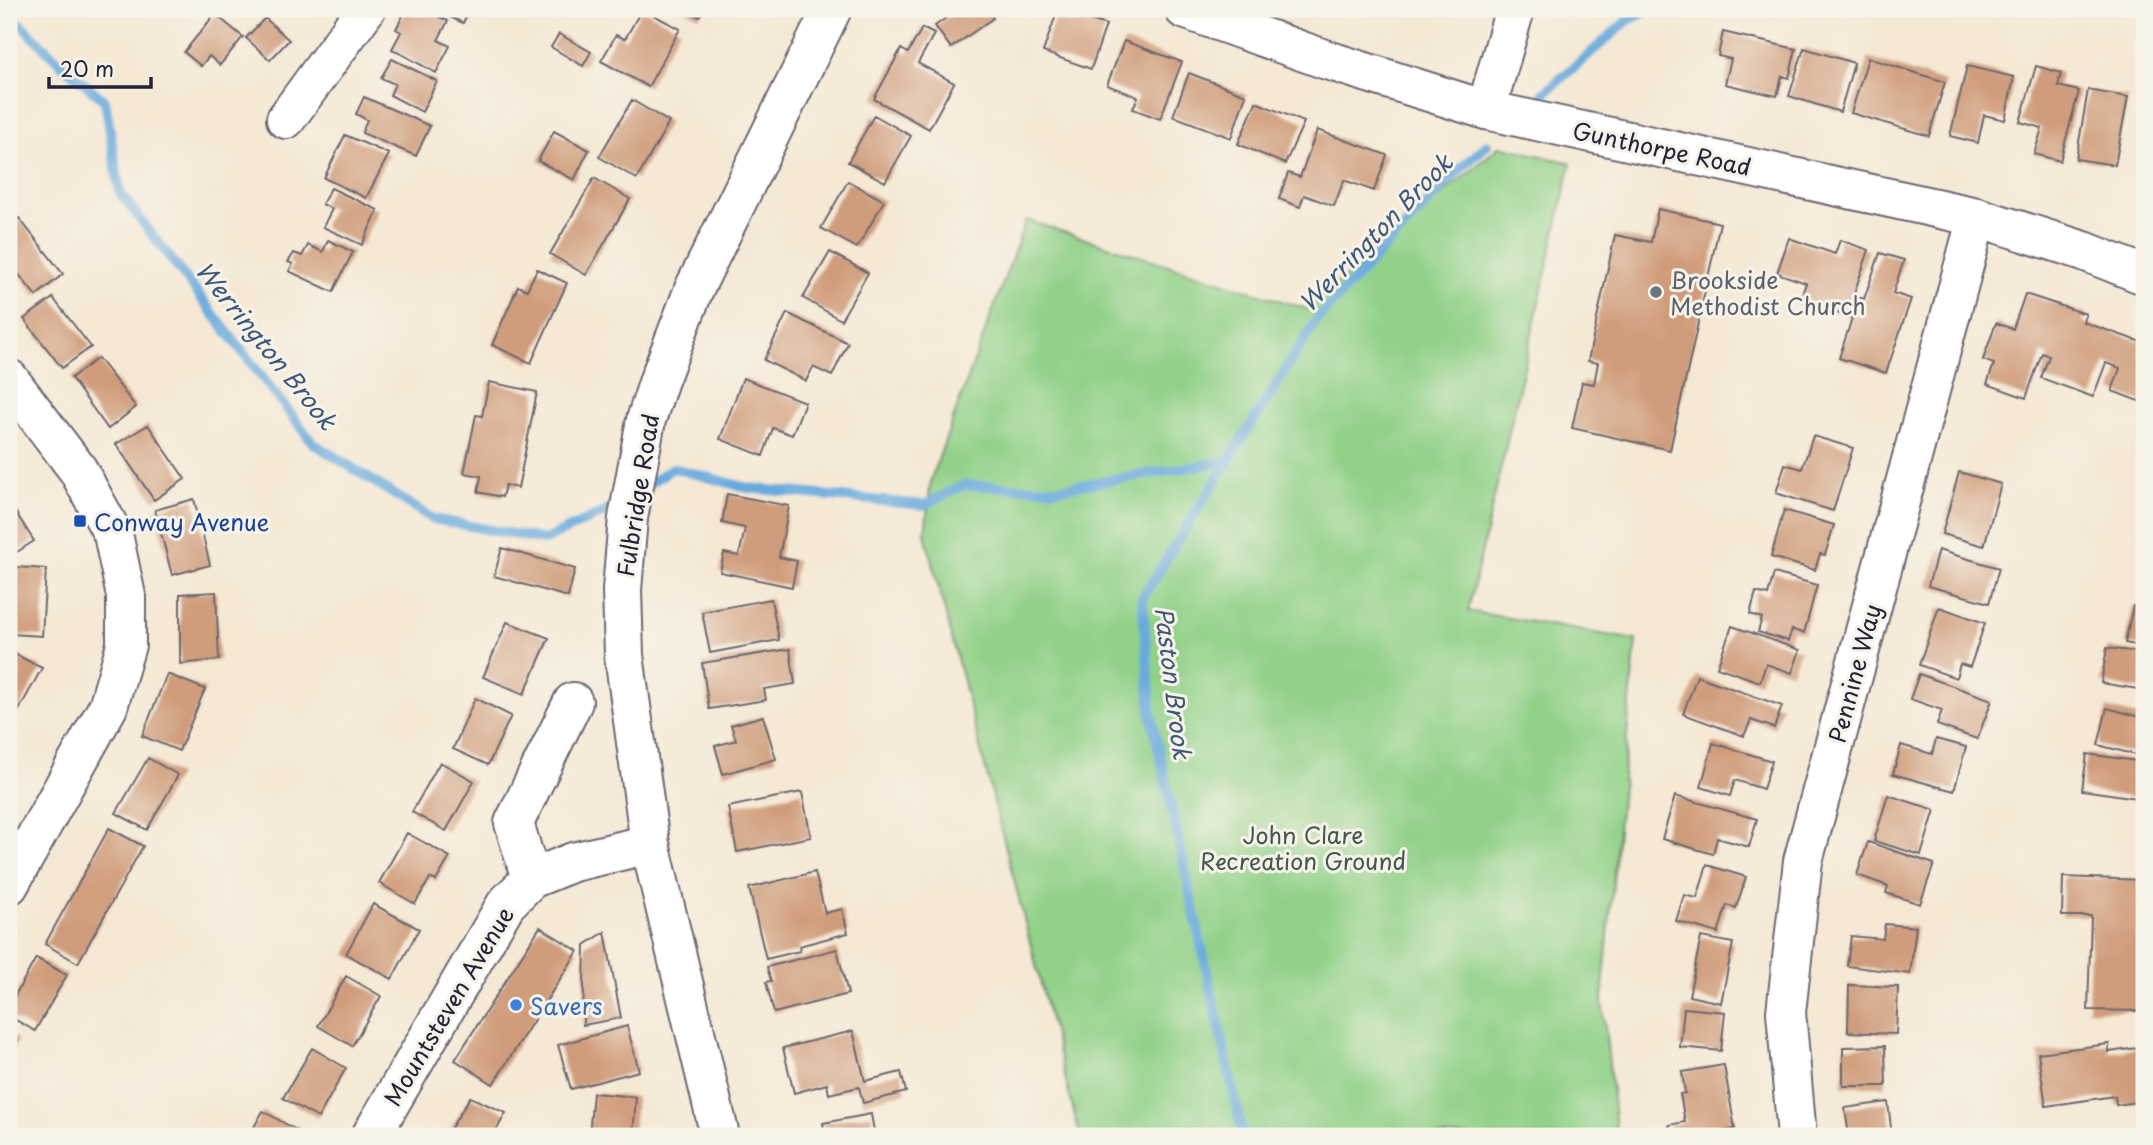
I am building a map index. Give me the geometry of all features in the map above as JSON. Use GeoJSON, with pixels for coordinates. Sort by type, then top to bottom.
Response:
{"type":"FeatureCollection","features":[{"type":"Feature","properties":{"kind":"street"},"geometry":{"type":"LineString","coordinates":[[286,118],[366,9]]}},
{"type":"Feature","properties":{"kind":"street","name":"Fulbridge Road"},"geometry":{"type":"LineString","coordinates":[[720,1136],[650,844],[624,655],[622,590],[628,519],[639,452],[659,380],[694,289],[832,9]]}},
{"type":"Feature","properties":{"kind":"street","name":"Gunthorpe Road"},"geometry":{"type":"LineString","coordinates":[[1184,9],[1327,60],[1486,110],[1977,218],[2084,251],[2144,273]]}},
{"type":"Feature","properties":{"kind":"street"},"geometry":{"type":"LineString","coordinates":[[1486,110],[1515,9]]}},
{"type":"Feature","properties":{"kind":"street","name":"Pennine Way"},"geometry":{"type":"LineString","coordinates":[[1797,1136],[1786,1012],[1803,861],[1977,218]]}},
{"type":"Feature","properties":{"kind":"street"},"geometry":{"type":"LineString","coordinates":[[9,379],[78,470],[113,534],[126,587],[127,645],[108,707],[9,885]]}},
{"type":"Feature","properties":{"kind":"street"},"geometry":{"type":"LineString","coordinates":[[531,879],[514,823],[573,702]]}},
{"type":"Feature","properties":{"kind":"street","name":"Mountsteven Avenue"},"geometry":{"type":"LineString","coordinates":[[370,1136],[506,904],[531,879],[573,862],[650,844]]}},
{"type":"Feature","properties":{"kind":"green space","name":"John Clare Recreation Ground"},"geometry":{"type":"Polygon","coordinates":[[[1500,146],[1571,163],[1468,611],[1636,640],[1602,1000],[1617,1136],[1080,1136],[925,534],[931,479],[1026,220],[1307,309],[1500,146]]]}},
{"type":"Feature","properties":{"kind":"building"},"geometry":{"type":"Polygon","coordinates":[[[413,9],[422,9],[448,21],[438,40],[450,46],[436,73],[392,49],[401,32],[396,29],[406,10],[411,13],[413,9]]]}},
{"type":"Feature","properties":{"kind":"building"},"geometry":{"type":"Polygon","coordinates":[[[432,9],[470,9],[463,23],[432,9]]]}},
{"type":"Feature","properties":{"kind":"building"},"geometry":{"type":"Polygon","coordinates":[[[642,9],[680,29],[648,87],[601,61],[616,35],[625,39],[642,9]]]}},
{"type":"Feature","properties":{"kind":"building"},"geometry":{"type":"Polygon","coordinates":[[[683,9],[704,9],[699,17],[683,9]]]}},
{"type":"Feature","properties":{"kind":"building"},"geometry":{"type":"Polygon","coordinates":[[[955,9],[986,9],[993,18],[951,48],[935,26],[956,11],[955,9]]]}},
{"type":"Feature","properties":{"kind":"building"},"geometry":{"type":"Polygon","coordinates":[[[1058,9],[1106,25],[1091,69],[1043,52],[1058,9]]]}},
{"type":"Feature","properties":{"kind":"building"},"geometry":{"type":"Polygon","coordinates":[[[215,14],[243,37],[220,65],[209,56],[201,66],[184,52],[215,14]]]}},
{"type":"Feature","properties":{"kind":"building"},"geometry":{"type":"Polygon","coordinates":[[[265,18],[289,40],[270,60],[246,38],[265,18]]]}},
{"type":"Feature","properties":{"kind":"building"},"geometry":{"type":"Polygon","coordinates":[[[922,28],[934,34],[918,63],[954,83],[929,129],[874,99],[901,49],[908,53],[922,28]]]}},
{"type":"Feature","properties":{"kind":"building"},"geometry":{"type":"Polygon","coordinates":[[[1723,32],[1796,49],[1789,78],[1782,76],[1777,96],[1725,84],[1731,59],[1718,56],[1723,32]]]}},
{"type":"Feature","properties":{"kind":"building"},"geometry":{"type":"Polygon","coordinates":[[[559,34],[591,52],[583,66],[551,47],[559,34]]]}},
{"type":"Feature","properties":{"kind":"building"},"geometry":{"type":"Polygon","coordinates":[[[1124,41],[1182,62],[1160,119],[1133,109],[1138,97],[1107,85],[1124,41]]]}},
{"type":"Feature","properties":{"kind":"building"},"geometry":{"type":"Polygon","coordinates":[[[1804,48],[1854,63],[1840,112],[1789,96],[1804,48]]]}},
{"type":"Feature","properties":{"kind":"building"},"geometry":{"type":"Polygon","coordinates":[[[1868,58],[1945,82],[1929,136],[1851,113],[1868,58]]]}},
{"type":"Feature","properties":{"kind":"building"},"geometry":{"type":"Polygon","coordinates":[[[392,59],[437,81],[422,112],[390,95],[395,84],[381,78],[392,59]]]}},
{"type":"Feature","properties":{"kind":"building"},"geometry":{"type":"Polygon","coordinates":[[[1967,66],[2014,77],[2005,120],[1984,115],[1978,143],[1950,136],[1967,66]]]}},
{"type":"Feature","properties":{"kind":"building"},"geometry":{"type":"Polygon","coordinates":[[[2036,66],[2061,73],[2058,86],[2079,91],[2060,161],[2034,154],[2042,128],[2020,122],[2036,66]]]}},
{"type":"Feature","properties":{"kind":"building"},"geometry":{"type":"Polygon","coordinates":[[[1189,73],[1246,95],[1231,138],[1173,116],[1189,73]]]}},
{"type":"Feature","properties":{"kind":"building"},"geometry":{"type":"Polygon","coordinates":[[[2088,90],[2128,97],[2115,165],[2076,159],[2088,90]]]}},
{"type":"Feature","properties":{"kind":"building"},"geometry":{"type":"Polygon","coordinates":[[[364,97],[430,126],[416,156],[362,133],[367,120],[356,114],[364,97]]]}},
{"type":"Feature","properties":{"kind":"building"},"geometry":{"type":"Polygon","coordinates":[[[632,100],[669,122],[637,179],[599,157],[632,100]]]}},
{"type":"Feature","properties":{"kind":"building"},"geometry":{"type":"Polygon","coordinates":[[[1256,102],[1304,122],[1285,164],[1238,144],[1256,102]]]}},
{"type":"Feature","properties":{"kind":"building"},"geometry":{"type":"Polygon","coordinates":[[[874,115],[911,136],[885,182],[848,162],[874,115]]]}},
{"type":"Feature","properties":{"kind":"building"},"geometry":{"type":"Polygon","coordinates":[[[1317,130],[1387,155],[1374,191],[1344,180],[1334,206],[1304,195],[1300,207],[1279,199],[1288,173],[1300,177],[1317,130]]]}},
{"type":"Feature","properties":{"kind":"building"},"geometry":{"type":"Polygon","coordinates":[[[554,131],[589,150],[574,180],[538,161],[554,131]]]}},
{"type":"Feature","properties":{"kind":"building"},"geometry":{"type":"Polygon","coordinates":[[[345,135],[389,154],[366,198],[324,178],[345,135]]]}},
{"type":"Feature","properties":{"kind":"building"},"geometry":{"type":"Polygon","coordinates":[[[594,178],[630,199],[586,275],[550,254],[594,178]]]}},
{"type":"Feature","properties":{"kind":"building"},"geometry":{"type":"Polygon","coordinates":[[[848,181],[884,201],[857,248],[821,228],[848,181]]]}},
{"type":"Feature","properties":{"kind":"building"},"geometry":{"type":"Polygon","coordinates":[[[331,188],[378,210],[362,245],[323,227],[332,209],[322,204],[331,188]]]}},
{"type":"Feature","properties":{"kind":"building"},"geometry":{"type":"Polygon","coordinates":[[[1658,209],[1720,223],[1670,450],[1572,428],[1582,382],[1594,384],[1598,363],[1588,361],[1615,235],[1651,242],[1658,209]]]}},
{"type":"Feature","properties":{"kind":"building"},"geometry":{"type":"Polygon","coordinates":[[[19,218],[63,274],[36,296],[9,262],[9,225],[19,218]]]}},
{"type":"Feature","properties":{"kind":"building"},"geometry":{"type":"Polygon","coordinates":[[[1789,238],[1835,254],[1840,240],[1869,250],[1853,296],[1864,299],[1880,253],[1904,260],[1893,293],[1911,299],[1886,373],[1839,358],[1852,318],[1800,300],[1806,283],[1777,273],[1789,238]]]}},
{"type":"Feature","properties":{"kind":"building"},"geometry":{"type":"Polygon","coordinates":[[[328,240],[353,252],[333,292],[289,271],[293,264],[288,262],[294,253],[302,256],[308,245],[323,252],[328,240]]]}},
{"type":"Feature","properties":{"kind":"building"},"geometry":{"type":"Polygon","coordinates":[[[830,252],[868,273],[841,320],[803,298],[830,252]]]}},
{"type":"Feature","properties":{"kind":"building"},"geometry":{"type":"Polygon","coordinates":[[[537,269],[567,283],[531,363],[492,345],[518,286],[527,290],[537,269]]]}},
{"type":"Feature","properties":{"kind":"building"},"geometry":{"type":"Polygon","coordinates":[[[2025,294],[2086,314],[2083,322],[2144,343],[2144,403],[2112,391],[2120,368],[2106,363],[2093,397],[2041,378],[2049,356],[2042,353],[2026,398],[1987,384],[1994,364],[1983,360],[1996,323],[2013,329],[2025,294]]]}},
{"type":"Feature","properties":{"kind":"building"},"geometry":{"type":"Polygon","coordinates":[[[53,298],[91,347],[62,368],[24,319],[53,298]]]}},
{"type":"Feature","properties":{"kind":"building"},"geometry":{"type":"Polygon","coordinates":[[[787,313],[848,343],[832,376],[813,367],[806,381],[764,360],[787,313]]]}},
{"type":"Feature","properties":{"kind":"building"},"geometry":{"type":"Polygon","coordinates":[[[98,358],[136,407],[108,429],[71,378],[98,358]]]}},
{"type":"Feature","properties":{"kind":"building"},"geometry":{"type":"Polygon","coordinates":[[[743,378],[805,402],[792,435],[773,428],[763,456],[720,439],[743,378]]]}},
{"type":"Feature","properties":{"kind":"building"},"geometry":{"type":"Polygon","coordinates":[[[489,382],[537,392],[518,488],[505,485],[502,497],[478,492],[481,476],[464,473],[476,415],[482,416],[489,382]]]}},
{"type":"Feature","properties":{"kind":"building"},"geometry":{"type":"Polygon","coordinates":[[[148,425],[185,479],[154,500],[116,444],[148,425]]]}},
{"type":"Feature","properties":{"kind":"building"},"geometry":{"type":"Polygon","coordinates":[[[1813,436],[1853,448],[1833,511],[1776,493],[1785,464],[1802,469],[1813,436]]]}},
{"type":"Feature","properties":{"kind":"building"},"geometry":{"type":"Polygon","coordinates":[[[1959,472],[2001,484],[1984,546],[1942,534],[1959,472]]]}},
{"type":"Feature","properties":{"kind":"building"},"geometry":{"type":"Polygon","coordinates":[[[727,494],[789,506],[779,557],[797,561],[792,587],[720,572],[724,553],[739,556],[745,528],[722,523],[727,494]]]}},
{"type":"Feature","properties":{"kind":"building"},"geometry":{"type":"Polygon","coordinates":[[[194,499],[210,565],[172,575],[155,510],[194,499]]]}},
{"type":"Feature","properties":{"kind":"building"},"geometry":{"type":"Polygon","coordinates":[[[9,502],[34,541],[9,557],[9,502]]]}},
{"type":"Feature","properties":{"kind":"building"},"geometry":{"type":"Polygon","coordinates":[[[1784,510],[1834,525],[1825,555],[1820,554],[1815,570],[1771,557],[1784,510]]]}},
{"type":"Feature","properties":{"kind":"building"},"geometry":{"type":"Polygon","coordinates":[[[502,548],[575,569],[568,597],[494,576],[502,548]]]}},
{"type":"Feature","properties":{"kind":"building"},"geometry":{"type":"Polygon","coordinates":[[[1938,550],[1999,568],[1989,603],[1928,586],[1938,550]]]}},
{"type":"Feature","properties":{"kind":"building"},"geometry":{"type":"Polygon","coordinates":[[[15,567],[46,569],[42,636],[11,634],[15,567]]]}},
{"type":"Feature","properties":{"kind":"building"},"geometry":{"type":"Polygon","coordinates":[[[1774,573],[1817,585],[1804,633],[1792,630],[1788,641],[1758,632],[1762,618],[1750,614],[1756,592],[1768,595],[1774,573]]]}},
{"type":"Feature","properties":{"kind":"building"},"geometry":{"type":"Polygon","coordinates":[[[216,592],[219,660],[180,664],[180,594],[216,592]]]}},
{"type":"Feature","properties":{"kind":"building"},"geometry":{"type":"Polygon","coordinates":[[[771,599],[779,640],[710,653],[702,612],[771,599]]]}},
{"type":"Feature","properties":{"kind":"building"},"geometry":{"type":"Polygon","coordinates":[[[2133,606],[2144,608],[2144,647],[2125,643],[2133,606]]]}},
{"type":"Feature","properties":{"kind":"building"},"geometry":{"type":"Polygon","coordinates":[[[1939,607],[1985,623],[1970,667],[1960,664],[1956,678],[1919,665],[1939,607]]]}},
{"type":"Feature","properties":{"kind":"building"},"geometry":{"type":"Polygon","coordinates":[[[507,622],[549,638],[524,694],[483,677],[507,622]]]}},
{"type":"Feature","properties":{"kind":"building"},"geometry":{"type":"Polygon","coordinates":[[[1732,626],[1800,650],[1792,673],[1766,664],[1760,682],[1717,667],[1732,626]]]}},
{"type":"Feature","properties":{"kind":"building"},"geometry":{"type":"Polygon","coordinates":[[[2107,648],[2144,653],[2144,690],[2101,683],[2107,648]]]}},
{"type":"Feature","properties":{"kind":"building"},"geometry":{"type":"Polygon","coordinates":[[[790,649],[795,684],[764,689],[766,700],[709,709],[702,663],[790,649]]]}},
{"type":"Feature","properties":{"kind":"building"},"geometry":{"type":"Polygon","coordinates":[[[11,652],[42,668],[9,728],[9,656],[11,652]]]}},
{"type":"Feature","properties":{"kind":"building"},"geometry":{"type":"Polygon","coordinates":[[[167,674],[205,689],[179,751],[142,736],[167,674]]]}},
{"type":"Feature","properties":{"kind":"building"},"geometry":{"type":"Polygon","coordinates":[[[1919,674],[1992,700],[1977,739],[1937,725],[1942,710],[1910,699],[1919,674]]]}},
{"type":"Feature","properties":{"kind":"building"},"geometry":{"type":"Polygon","coordinates":[[[1697,676],[1782,706],[1774,728],[1751,720],[1744,736],[1683,714],[1697,676]]]}},
{"type":"Feature","properties":{"kind":"building"},"geometry":{"type":"Polygon","coordinates":[[[475,698],[511,716],[488,765],[453,749],[475,698]]]}},
{"type":"Feature","properties":{"kind":"building"},"geometry":{"type":"Polygon","coordinates":[[[2107,708],[2144,718],[2144,757],[2098,745],[2107,708]]]}},
{"type":"Feature","properties":{"kind":"building"},"geometry":{"type":"Polygon","coordinates":[[[763,716],[776,759],[723,774],[715,746],[736,740],[731,725],[763,716]]]}},
{"type":"Feature","properties":{"kind":"building"},"geometry":{"type":"Polygon","coordinates":[[[1936,739],[1966,747],[1954,791],[1893,774],[1901,745],[1932,754],[1936,739]]]}},
{"type":"Feature","properties":{"kind":"building"},"geometry":{"type":"Polygon","coordinates":[[[1713,743],[1772,761],[1763,789],[1735,780],[1730,796],[1701,787],[1713,743]]]}},
{"type":"Feature","properties":{"kind":"building"},"geometry":{"type":"Polygon","coordinates":[[[2087,754],[2144,762],[2144,799],[2082,790],[2087,754]]]}},
{"type":"Feature","properties":{"kind":"building"},"geometry":{"type":"Polygon","coordinates":[[[148,758],[178,775],[147,830],[116,813],[148,758]]]}},
{"type":"Feature","properties":{"kind":"building"},"geometry":{"type":"Polygon","coordinates":[[[440,762],[474,781],[446,831],[412,812],[440,762]]]}},
{"type":"Feature","properties":{"kind":"building"},"geometry":{"type":"Polygon","coordinates":[[[802,792],[811,837],[737,852],[728,807],[802,792]]]}},
{"type":"Feature","properties":{"kind":"building"},"geometry":{"type":"Polygon","coordinates":[[[1888,795],[1935,810],[1921,855],[1874,841],[1888,795]]]}},
{"type":"Feature","properties":{"kind":"building"},"geometry":{"type":"Polygon","coordinates":[[[1675,796],[1757,819],[1749,847],[1717,838],[1713,854],[1662,839],[1675,796]]]}},
{"type":"Feature","properties":{"kind":"building"},"geometry":{"type":"Polygon","coordinates":[[[109,828],[143,846],[78,963],[45,944],[109,828]]]}},
{"type":"Feature","properties":{"kind":"building"},"geometry":{"type":"Polygon","coordinates":[[[407,833],[450,857],[436,881],[430,878],[415,904],[379,883],[407,833]]]}},
{"type":"Feature","properties":{"kind":"building"},"geometry":{"type":"Polygon","coordinates":[[[1868,842],[1934,864],[1920,904],[1886,893],[1888,886],[1857,875],[1868,842]]]}},
{"type":"Feature","properties":{"kind":"building"},"geometry":{"type":"Polygon","coordinates":[[[1707,865],[1746,877],[1736,908],[1727,905],[1718,933],[1676,921],[1684,895],[1697,898],[1707,865]]]}},
{"type":"Feature","properties":{"kind":"building"},"geometry":{"type":"Polygon","coordinates":[[[815,872],[825,913],[842,909],[848,933],[799,946],[800,951],[766,959],[749,888],[815,872]]]}},
{"type":"Feature","properties":{"kind":"building"},"geometry":{"type":"Polygon","coordinates":[[[2063,877],[2144,880],[2141,1011],[2088,1010],[2091,916],[2062,916],[2063,877]]]}},
{"type":"Feature","properties":{"kind":"building"},"geometry":{"type":"Polygon","coordinates":[[[373,904],[419,929],[392,979],[346,954],[373,904]]]}},
{"type":"Feature","properties":{"kind":"building"},"geometry":{"type":"Polygon","coordinates":[[[1885,924],[1916,927],[1910,974],[1847,966],[1851,936],[1883,939],[1885,924]]]}},
{"type":"Feature","properties":{"kind":"building","name":"Savers"},"geometry":{"type":"Polygon","coordinates":[[[540,927],[578,951],[493,1084],[455,1060],[540,927]]]}},
{"type":"Feature","properties":{"kind":"building"},"geometry":{"type":"Polygon","coordinates":[[[605,932],[621,1018],[583,1025],[585,945],[605,932]]]}},
{"type":"Feature","properties":{"kind":"building"},"geometry":{"type":"Polygon","coordinates":[[[1701,937],[1733,943],[1721,1003],[1689,996],[1701,937]]]}},
{"type":"Feature","properties":{"kind":"building"},"geometry":{"type":"Polygon","coordinates":[[[837,949],[848,994],[774,1013],[766,982],[771,981],[767,967],[837,949]]]}},
{"type":"Feature","properties":{"kind":"building"},"geometry":{"type":"Polygon","coordinates":[[[36,958],[67,975],[35,1031],[9,1016],[9,1006],[36,958]]]}},
{"type":"Feature","properties":{"kind":"building"},"geometry":{"type":"Polygon","coordinates":[[[346,976],[381,996],[352,1046],[318,1026],[346,976]]]}},
{"type":"Feature","properties":{"kind":"building"},"geometry":{"type":"Polygon","coordinates":[[[1849,985],[1898,987],[1896,1034],[1848,1032],[1849,985]]]}},
{"type":"Feature","properties":{"kind":"building"},"geometry":{"type":"Polygon","coordinates":[[[1684,1008],[1725,1012],[1721,1051],[1680,1047],[1684,1008]]]}},
{"type":"Feature","properties":{"kind":"building"},"geometry":{"type":"Polygon","coordinates":[[[627,1026],[639,1071],[571,1089],[558,1045],[627,1026]]]}},
{"type":"Feature","properties":{"kind":"building"},"geometry":{"type":"Polygon","coordinates":[[[853,1031],[865,1081],[901,1072],[906,1092],[863,1103],[859,1087],[829,1094],[827,1084],[794,1093],[783,1048],[853,1031]]]}},
{"type":"Feature","properties":{"kind":"building"},"geometry":{"type":"Polygon","coordinates":[[[9,1034],[18,1040],[9,1056],[9,1034]]]}},
{"type":"Feature","properties":{"kind":"building"},"geometry":{"type":"Polygon","coordinates":[[[2109,1044],[2109,1052],[2144,1047],[2144,1101],[2116,1105],[2115,1096],[2046,1106],[2038,1053],[2109,1044]]]}},
{"type":"Feature","properties":{"kind":"building"},"geometry":{"type":"Polygon","coordinates":[[[1885,1046],[1886,1086],[1843,1086],[1843,1047],[1885,1046]]]}},
{"type":"Feature","properties":{"kind":"building"},"geometry":{"type":"Polygon","coordinates":[[[312,1048],[346,1068],[318,1118],[283,1098],[312,1048]]]}},
{"type":"Feature","properties":{"kind":"building"},"geometry":{"type":"Polygon","coordinates":[[[1724,1065],[1735,1129],[1671,1136],[1669,1125],[1685,1122],[1680,1094],[1685,1093],[1682,1072],[1724,1065]]]}},
{"type":"Feature","properties":{"kind":"building"},"geometry":{"type":"Polygon","coordinates":[[[593,1093],[636,1097],[633,1136],[589,1136],[593,1093]]]}},
{"type":"Feature","properties":{"kind":"building"},"geometry":{"type":"Polygon","coordinates":[[[470,1097],[506,1113],[493,1136],[446,1136],[470,1097]]]}},
{"type":"Feature","properties":{"kind":"building"},"geometry":{"type":"Polygon","coordinates":[[[1888,1102],[1892,1136],[1849,1136],[1845,1108],[1888,1102]]]}},
{"type":"Feature","properties":{"kind":"building"},"geometry":{"type":"Polygon","coordinates":[[[263,1111],[298,1131],[295,1136],[249,1136],[263,1111]]]}},
{"type":"Feature","properties":{"kind":"building"},"geometry":{"type":"Polygon","coordinates":[[[871,1114],[875,1136],[825,1136],[823,1123],[871,1114]]]}},
{"type":"Feature","properties":{"kind":"waterway"},"geometry":{"type":"LineString","coordinates":[[1543,94],[1627,21],[1651,9]]}},
{"type":"Feature","properties":{"kind":"waterway","name":"Werrington Brook"},"geometry":{"type":"LineString","coordinates":[[9,13],[63,66],[105,101],[120,193],[313,443],[433,519],[544,540],[605,512],[622,500]]}},
{"type":"Feature","properties":{"kind":"waterway","name":"Paston Brook"},"geometry":{"type":"LineString","coordinates":[[1243,1136],[1152,719],[1142,598],[1318,318],[1459,170],[1487,145]]}},
{"type":"Feature","properties":{"kind":"waterway","name":"Werrington Brook"},"geometry":{"type":"LineString","coordinates":[[645,486],[673,468],[748,488],[924,505],[964,485],[1056,489],[1228,461]]}},
{"type":"Feature","properties":{"kind":"place","name":"Brookside Methodist Church"},"geometry":{"type":"Point","coordinates":[1656,292]}},
{"type":"Feature","properties":{"kind":"place","name":"Conway Avenue"},"geometry":{"type":"Point","coordinates":[80,521]}},
{"type":"Feature","properties":{"kind":"place","name":"Savers"},"geometry":{"type":"Point","coordinates":[516,1005]}}]}
